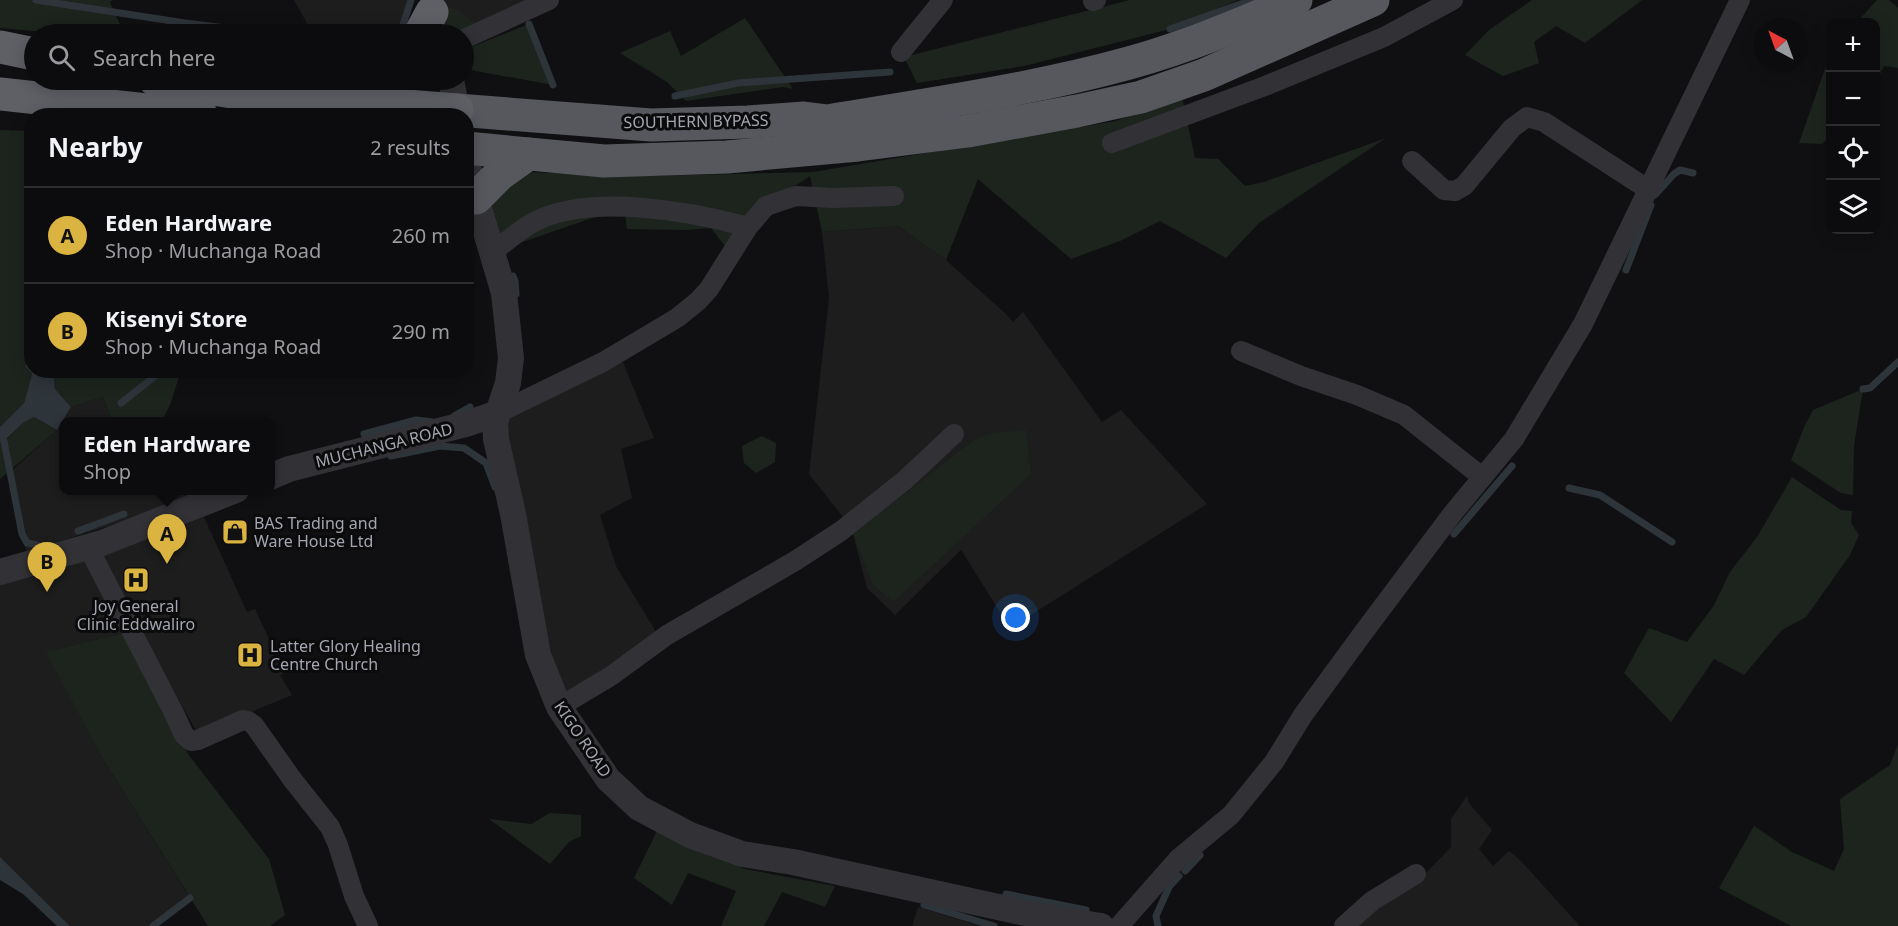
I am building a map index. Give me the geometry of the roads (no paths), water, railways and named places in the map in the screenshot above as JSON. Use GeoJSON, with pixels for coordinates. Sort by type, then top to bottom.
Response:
{"type":"FeatureCollection","features":[{"type":"Feature","properties":{"kind":"highway","name":"SOUTHERN BYPASS"},"geometry":{"type":"LineString","coordinates":[[218,90],[363,102],[455,102],[651,125],[804,118],[828,121],[1071,77],[1130,63],[1194,41],[1296,0]]}},
{"type":"Feature","properties":{"kind":"highway"},"geometry":{"type":"LineString","coordinates":[[474,149],[604,161],[727,157],[858,146],[968,131],[1141,97],[1203,75],[1373,0]]}},
{"type":"Feature","properties":{"kind":"highway"},"geometry":{"type":"LineString","coordinates":[[0,47],[24,52]]}},
{"type":"Feature","properties":{"kind":"highway"},"geometry":{"type":"LineString","coordinates":[[0,66],[24,67]]}},
{"type":"Feature","properties":{"kind":"highway"},"geometry":{"type":"LineString","coordinates":[[363,102],[376,90]]}},
{"type":"Feature","properties":{"kind":"highway"},"geometry":{"type":"LineString","coordinates":[[0,94],[139,108]]}},
{"type":"Feature","properties":{"kind":"highway"},"geometry":{"type":"LineString","coordinates":[[116,108],[131,107]]}},
{"type":"Feature","properties":{"kind":"highway"},"geometry":{"type":"LineString","coordinates":[[0,116],[24,114]]}},
{"type":"Feature","properties":{"kind":"highway"},"geometry":{"type":"LineString","coordinates":[[476,198],[500,174],[528,154]]}},
{"type":"Feature","properties":{"kind":"street"},"geometry":{"type":"LineString","coordinates":[[474,34],[549,0]]}},
{"type":"Feature","properties":{"kind":"street"},"geometry":{"type":"LineString","coordinates":[[901,52],[943,0]]}},
{"type":"Feature","properties":{"kind":"street"},"geometry":{"type":"LineString","coordinates":[[1112,143],[1265,86],[1373,41],[1453,0]]}},
{"type":"Feature","properties":{"kind":"street"},"geometry":{"type":"LineString","coordinates":[[1119,926],[1178,859],[1231,815],[1274,762],[1303,715],[1362,633],[1514,439],[1583,324],[1740,0]]}},
{"type":"Feature","properties":{"kind":"street"},"geometry":{"type":"LineString","coordinates":[[1412,161],[1444,190],[1455,192],[1464,186],[1512,128],[1527,117],[1544,122],[1649,190]]}},
{"type":"Feature","properties":{"kind":"street","name":"KIGO ROAD"},"geometry":{"type":"LineString","coordinates":[[474,190],[504,293],[511,358],[508,383],[495,422],[496,439],[513,514],[538,655],[559,707],[608,779],[639,808],[690,835],[742,854],[793,862],[1040,921],[1101,926]]}},
{"type":"Feature","properties":{"kind":"street"},"geometry":{"type":"LineString","coordinates":[[498,413],[603,362],[677,318],[709,289],[748,227],[766,206],[796,196],[834,198],[894,196]]}},
{"type":"Feature","properties":{"kind":"street"},"geometry":{"type":"LineString","coordinates":[[492,252],[534,222],[578,210],[606,207],[712,217],[748,227]]}},
{"type":"Feature","properties":{"kind":"street"},"geometry":{"type":"LineString","coordinates":[[1241,351],[1404,415],[1482,477]]}},
{"type":"Feature","properties":{"kind":"street","name":"MUCHANGA ROAD"},"geometry":{"type":"LineString","coordinates":[[275,475],[466,424],[498,413]]}},
{"type":"Feature","properties":{"kind":"street"},"geometry":{"type":"LineString","coordinates":[[559,707],[610,676],[667,635],[795,561],[841,531],[905,480],[954,434]]}},
{"type":"Feature","properties":{"kind":"street"},"geometry":{"type":"LineString","coordinates":[[0,572],[88,547],[223,495]]}},
{"type":"Feature","properties":{"kind":"street"},"geometry":{"type":"LineString","coordinates":[[88,547],[184,735],[191,741],[243,720],[254,725],[330,827],[354,896],[368,926]]}},
{"type":"Feature","properties":{"kind":"street"},"geometry":{"type":"LineString","coordinates":[[1344,926],[1372,901],[1416,874]]}},
{"type":"Feature","properties":{"kind":"waterway"},"geometry":{"type":"LineString","coordinates":[[36,0],[193,24]]}},
{"type":"Feature","properties":{"kind":"waterway"},"geometry":{"type":"LineString","coordinates":[[403,24],[411,0]]}},
{"type":"Feature","properties":{"kind":"waterway"},"geometry":{"type":"LineString","coordinates":[[1170,29],[1252,0]]}},
{"type":"Feature","properties":{"kind":"waterway"},"geometry":{"type":"LineString","coordinates":[[529,24],[553,85]]}},
{"type":"Feature","properties":{"kind":"waterway"},"geometry":{"type":"LineString","coordinates":[[675,96],[738,83],[890,72]]}},
{"type":"Feature","properties":{"kind":"waterway"},"geometry":{"type":"LineString","coordinates":[[1655,195],[1680,170],[1693,173]]}},
{"type":"Feature","properties":{"kind":"waterway"},"geometry":{"type":"LineString","coordinates":[[1626,270],[1651,205]]}},
{"type":"Feature","properties":{"kind":"waterway"},"geometry":{"type":"LineString","coordinates":[[513,276],[516,294]]}},
{"type":"Feature","properties":{"kind":"waterway"},"geometry":{"type":"LineString","coordinates":[[1863,389],[1870,388],[1898,362]]}},
{"type":"Feature","properties":{"kind":"waterway"},"geometry":{"type":"LineString","coordinates":[[121,403],[153,378]]}},
{"type":"Feature","properties":{"kind":"waterway"},"geometry":{"type":"LineString","coordinates":[[454,416],[470,407]]}},
{"type":"Feature","properties":{"kind":"waterway"},"geometry":{"type":"LineString","coordinates":[[364,434],[416,420],[433,422]]}},
{"type":"Feature","properties":{"kind":"waterway"},"geometry":{"type":"LineString","coordinates":[[4,441],[22,534],[27,543],[37,545]]}},
{"type":"Feature","properties":{"kind":"waterway"},"geometry":{"type":"LineString","coordinates":[[391,456],[440,446],[464,448],[486,463],[495,487]]}},
{"type":"Feature","properties":{"kind":"waterway"},"geometry":{"type":"LineString","coordinates":[[1454,534],[1512,466]]}},
{"type":"Feature","properties":{"kind":"waterway"},"geometry":{"type":"LineString","coordinates":[[1569,488],[1600,495],[1672,542]]}},
{"type":"Feature","properties":{"kind":"waterway"},"geometry":{"type":"LineString","coordinates":[[78,531],[124,514]]}},
{"type":"Feature","properties":{"kind":"waterway"},"geometry":{"type":"LineString","coordinates":[[1185,871],[1200,855]]}},
{"type":"Feature","properties":{"kind":"waterway"},"geometry":{"type":"LineString","coordinates":[[1158,926],[1156,916],[1169,887],[1179,876]]}},
{"type":"Feature","properties":{"kind":"waterway"},"geometry":{"type":"LineString","coordinates":[[1006,894],[1086,910]]}},
{"type":"Feature","properties":{"kind":"waterway"},"geometry":{"type":"LineString","coordinates":[[153,926],[190,898]]}},
{"type":"Feature","properties":{"kind":"waterway"},"geometry":{"type":"LineString","coordinates":[[924,905],[994,926]]}},
{"type":"Feature","properties":{"kind":"place","name":"BAS Trading and Ware House Ltd"},"geometry":{"type":"Point","coordinates":[235,532]}},
{"type":"Feature","properties":{"kind":"place","name":"Eden Hardware"},"geometry":{"type":"Point","coordinates":[167,564]}},
{"type":"Feature","properties":{"kind":"place","name":"Joy General Clinic Eddwaliro"},"geometry":{"type":"Point","coordinates":[136,580]}},
{"type":"Feature","properties":{"kind":"place","name":"Kisenyi Store"},"geometry":{"type":"Point","coordinates":[47,592]}},
{"type":"Feature","properties":{"kind":"place","name":"Latter Glory Healing Centre Church"},"geometry":{"type":"Point","coordinates":[250,655]}}]}
